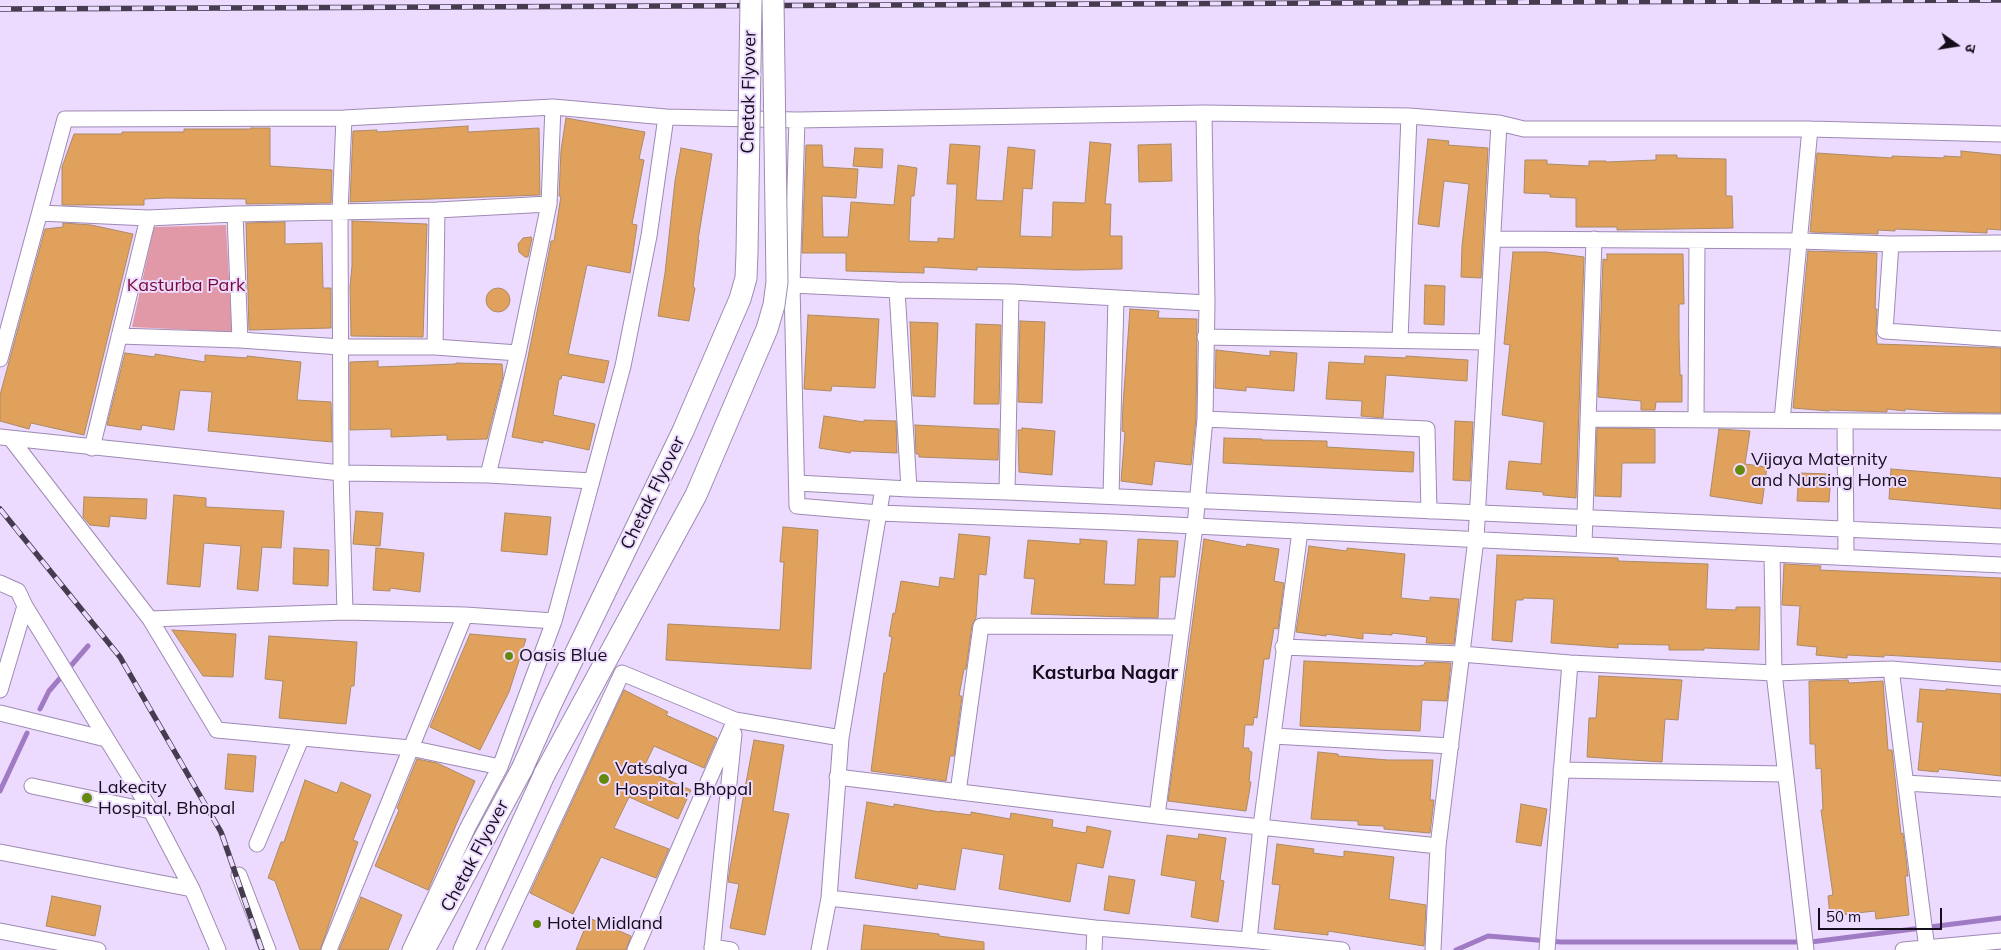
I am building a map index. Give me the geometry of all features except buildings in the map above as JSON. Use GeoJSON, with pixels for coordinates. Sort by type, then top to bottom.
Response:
{"type":"FeatureCollection","features":[{"type":"Feature","properties":{"kind":"main road","name":"Chetak Flyover"},"geometry":{"type":"LineString","coordinates":[[424,950],[522,769],[550,706],[683,431],[740,299],[746,278],[747,253],[751,0]]}},
{"type":"Feature","properties":{"kind":"main road","name":"Chetak Flyover"},"geometry":{"type":"LineString","coordinates":[[464,950],[545,773],[696,495],[767,330],[774,305],[777,282],[774,0]]}},
{"type":"Feature","properties":{"kind":"street"},"geometry":{"type":"LineString","coordinates":[[488,475],[518,353],[550,204],[553,108]]}},
{"type":"Feature","properties":{"kind":"street"},"geometry":{"type":"LineString","coordinates":[[0,359],[65,119],[344,118],[553,108],[666,117],[797,120],[1204,113],[1409,116],[1499,123],[1524,129],[1810,129],[2001,134]]}},
{"type":"Feature","properties":{"kind":"street"},"geometry":{"type":"LineString","coordinates":[[1157,816],[1195,526],[1205,419],[1207,303],[1204,113]]}},
{"type":"Feature","properties":{"kind":"street"},"geometry":{"type":"LineString","coordinates":[[1400,340],[1409,116]]}},
{"type":"Feature","properties":{"kind":"street"},"geometry":{"type":"LineString","coordinates":[[410,950],[468,827],[500,767],[554,621],[625,356],[649,236],[666,117]]}},
{"type":"Feature","properties":{"kind":"street"},"geometry":{"type":"LineString","coordinates":[[344,118],[340,212],[341,473],[345,612]]}},
{"type":"Feature","properties":{"kind":"street"},"geometry":{"type":"LineString","coordinates":[[797,120],[792,285],[797,506],[879,513],[1846,556],[2001,565]]}},
{"type":"Feature","properties":{"kind":"street"},"geometry":{"type":"LineString","coordinates":[[1433,950],[1438,846],[1476,539],[1499,123]]}},
{"type":"Feature","properties":{"kind":"street"},"geometry":{"type":"LineString","coordinates":[[1782,420],[1810,129]]}},
{"type":"Feature","properties":{"kind":"street"},"geometry":{"type":"LineString","coordinates":[[40,213],[148,218],[235,214],[437,210],[550,204]]}},
{"type":"Feature","properties":{"kind":"street"},"geometry":{"type":"LineString","coordinates":[[435,348],[437,210]]}},
{"type":"Feature","properties":{"kind":"street"},"geometry":{"type":"LineString","coordinates":[[235,214],[240,340]]}},
{"type":"Feature","properties":{"kind":"street"},"geometry":{"type":"LineString","coordinates":[[92,448],[148,218]]}},
{"type":"Feature","properties":{"kind":"street"},"geometry":{"type":"LineString","coordinates":[[1493,239],[2001,244]]}},
{"type":"Feature","properties":{"kind":"street"},"geometry":{"type":"LineString","coordinates":[[1584,544],[1594,239]]}},
{"type":"Feature","properties":{"kind":"street"},"geometry":{"type":"LineString","coordinates":[[1696,419],[1697,241]]}},
{"type":"Feature","properties":{"kind":"street"},"geometry":{"type":"LineString","coordinates":[[1891,244],[1886,331],[2001,339]]}},
{"type":"Feature","properties":{"kind":"street"},"geometry":{"type":"LineString","coordinates":[[792,285],[896,290],[1011,292],[1207,303]]}},
{"type":"Feature","properties":{"kind":"street"},"geometry":{"type":"LineString","coordinates":[[896,290],[909,489]]}},
{"type":"Feature","properties":{"kind":"street"},"geometry":{"type":"LineString","coordinates":[[1007,492],[1011,292]]}},
{"type":"Feature","properties":{"kind":"street"},"geometry":{"type":"LineString","coordinates":[[1111,496],[1116,298]]}},
{"type":"Feature","properties":{"kind":"street"},"geometry":{"type":"LineString","coordinates":[[119,336],[518,353]]}},
{"type":"Feature","properties":{"kind":"street"},"geometry":{"type":"LineString","coordinates":[[1205,337],[1486,342]]}},
{"type":"Feature","properties":{"kind":"street"},"geometry":{"type":"LineString","coordinates":[[1205,419],[1427,429],[1429,511]]}},
{"type":"Feature","properties":{"kind":"street"},"geometry":{"type":"LineString","coordinates":[[1589,419],[2001,422]]}},
{"type":"Feature","properties":{"kind":"street"},"geometry":{"type":"LineString","coordinates":[[1845,420],[1846,556]]}},
{"type":"Feature","properties":{"kind":"street"},"geometry":{"type":"LineString","coordinates":[[6,438],[341,473],[488,475],[592,481]]}},
{"type":"Feature","properties":{"kind":"street"},"geometry":{"type":"LineString","coordinates":[[6,438],[150,619],[218,730],[410,748],[500,767]]}},
{"type":"Feature","properties":{"kind":"street"},"geometry":{"type":"LineString","coordinates":[[797,483],[2001,536]]}},
{"type":"Feature","properties":{"kind":"street"},"geometry":{"type":"LineString","coordinates":[[819,950],[829,898],[841,738],[883,488]]}},
{"type":"Feature","properties":{"kind":"street"},"geometry":{"type":"LineString","coordinates":[[1748,553],[1749,526]]}},
{"type":"Feature","properties":{"kind":"street"},"geometry":{"type":"LineString","coordinates":[[1250,940],[1272,736],[1300,531]]}},
{"type":"Feature","properties":{"kind":"street"},"geometry":{"type":"LineString","coordinates":[[1772,554],[1774,673],[1806,950]]}},
{"type":"Feature","properties":{"kind":"street"},"geometry":{"type":"LineString","coordinates":[[0,583],[18,591],[59,663],[151,811],[192,889],[218,950]]}},
{"type":"Feature","properties":{"kind":"street"},"geometry":{"type":"LineString","coordinates":[[0,690],[25,606]]}},
{"type":"Feature","properties":{"kind":"street"},"geometry":{"type":"LineString","coordinates":[[150,619],[345,612],[466,615],[554,621]]}},
{"type":"Feature","properties":{"kind":"street"},"geometry":{"type":"LineString","coordinates":[[329,950],[466,615]]}},
{"type":"Feature","properties":{"kind":"street"},"geometry":{"type":"LineString","coordinates":[[958,792],[981,626],[1182,627]]}},
{"type":"Feature","properties":{"kind":"street"},"geometry":{"type":"LineString","coordinates":[[1283,647],[1461,654],[1570,663],[1774,673],[1891,669],[2001,678]]}},
{"type":"Feature","properties":{"kind":"street"},"geometry":{"type":"LineString","coordinates":[[1547,950],[1570,663]]}},
{"type":"Feature","properties":{"kind":"street"},"geometry":{"type":"LineString","coordinates":[[1891,669],[1927,948]]}},
{"type":"Feature","properties":{"kind":"street"},"geometry":{"type":"LineString","coordinates":[[493,950],[622,673],[735,720],[841,738]]}},
{"type":"Feature","properties":{"kind":"street"},"geometry":{"type":"LineString","coordinates":[[0,712],[106,739]]}},
{"type":"Feature","properties":{"kind":"street"},"geometry":{"type":"LineString","coordinates":[[732,950],[712,948],[735,720]]}},
{"type":"Feature","properties":{"kind":"street"},"geometry":{"type":"LineString","coordinates":[[635,950],[735,720]]}},
{"type":"Feature","properties":{"kind":"street"},"geometry":{"type":"LineString","coordinates":[[1272,736],[1451,746]]}},
{"type":"Feature","properties":{"kind":"street"},"geometry":{"type":"LineString","coordinates":[[257,844],[301,739]]}},
{"type":"Feature","properties":{"kind":"street"},"geometry":{"type":"LineString","coordinates":[[1561,770],[1786,774]]}},
{"type":"Feature","properties":{"kind":"street"},"geometry":{"type":"LineString","coordinates":[[837,777],[1157,816],[1438,846]]}},
{"type":"Feature","properties":{"kind":"street"},"geometry":{"type":"LineString","coordinates":[[1906,783],[2001,789]]}},
{"type":"Feature","properties":{"kind":"street"},"geometry":{"type":"LineString","coordinates":[[32,786],[151,811]]}},
{"type":"Feature","properties":{"kind":"street"},"geometry":{"type":"LineString","coordinates":[[0,852],[192,889]]}},
{"type":"Feature","properties":{"kind":"street"},"geometry":{"type":"LineString","coordinates":[[239,875],[268,950]]}},
{"type":"Feature","properties":{"kind":"street"},"geometry":{"type":"LineString","coordinates":[[829,898],[1095,928],[1250,940],[1342,950]]}},
{"type":"Feature","properties":{"kind":"street"},"geometry":{"type":"LineString","coordinates":[[1094,950],[1095,928]]}},
{"type":"Feature","properties":{"kind":"street"},"geometry":{"type":"LineString","coordinates":[[0,931],[98,950]]}},
{"type":"Feature","properties":{"kind":"street"},"geometry":{"type":"LineString","coordinates":[[1903,950],[2001,941]]}},
{"type":"Feature","properties":{"kind":"green space","name":"Kasturba Park"},"geometry":{"type":"Polygon","coordinates":[[[226,225],[232,332],[132,327],[154,227],[226,225]]]}},
{"type":"Feature","properties":{"kind":"waterway"},"geometry":{"type":"LineString","coordinates":[[40,709],[49,691],[88,646]]}},
{"type":"Feature","properties":{"kind":"waterway"},"geometry":{"type":"LineString","coordinates":[[0,791],[27,733]]}},
{"type":"Feature","properties":{"kind":"waterway"},"geometry":{"type":"LineString","coordinates":[[1456,950],[1488,936],[1561,942],[1811,942],[2001,918]]}},
{"type":"Feature","properties":{"kind":"railway"},"geometry":{"type":"LineString","coordinates":[[0,9],[2001,0]]}},
{"type":"Feature","properties":{"kind":"railway"},"geometry":{"type":"LineString","coordinates":[[0,509],[120,657],[221,832],[262,950]]}},
{"type":"Feature","properties":{"kind":"place","name":"Vijaya Maternity and Nursing Home"},"geometry":{"type":"Point","coordinates":[1740,470]}},
{"type":"Feature","properties":{"kind":"place","name":"Oasis Blue"},"geometry":{"type":"Point","coordinates":[509,656]}},
{"type":"Feature","properties":{"kind":"place","name":"Vatsalya Hospital, Bhopal"},"geometry":{"type":"Point","coordinates":[604,779]}},
{"type":"Feature","properties":{"kind":"place","name":"Lakecity Hospital, Bhopal"},"geometry":{"type":"Point","coordinates":[87,798]}},
{"type":"Feature","properties":{"kind":"place","name":"Hotel Midland"},"geometry":{"type":"Point","coordinates":[537,924]}},
{"type":"Feature","properties":{"kind":"district","name":"Kasturba Nagar"},"geometry":{"type":"Point","coordinates":[1105,673]}}]}
